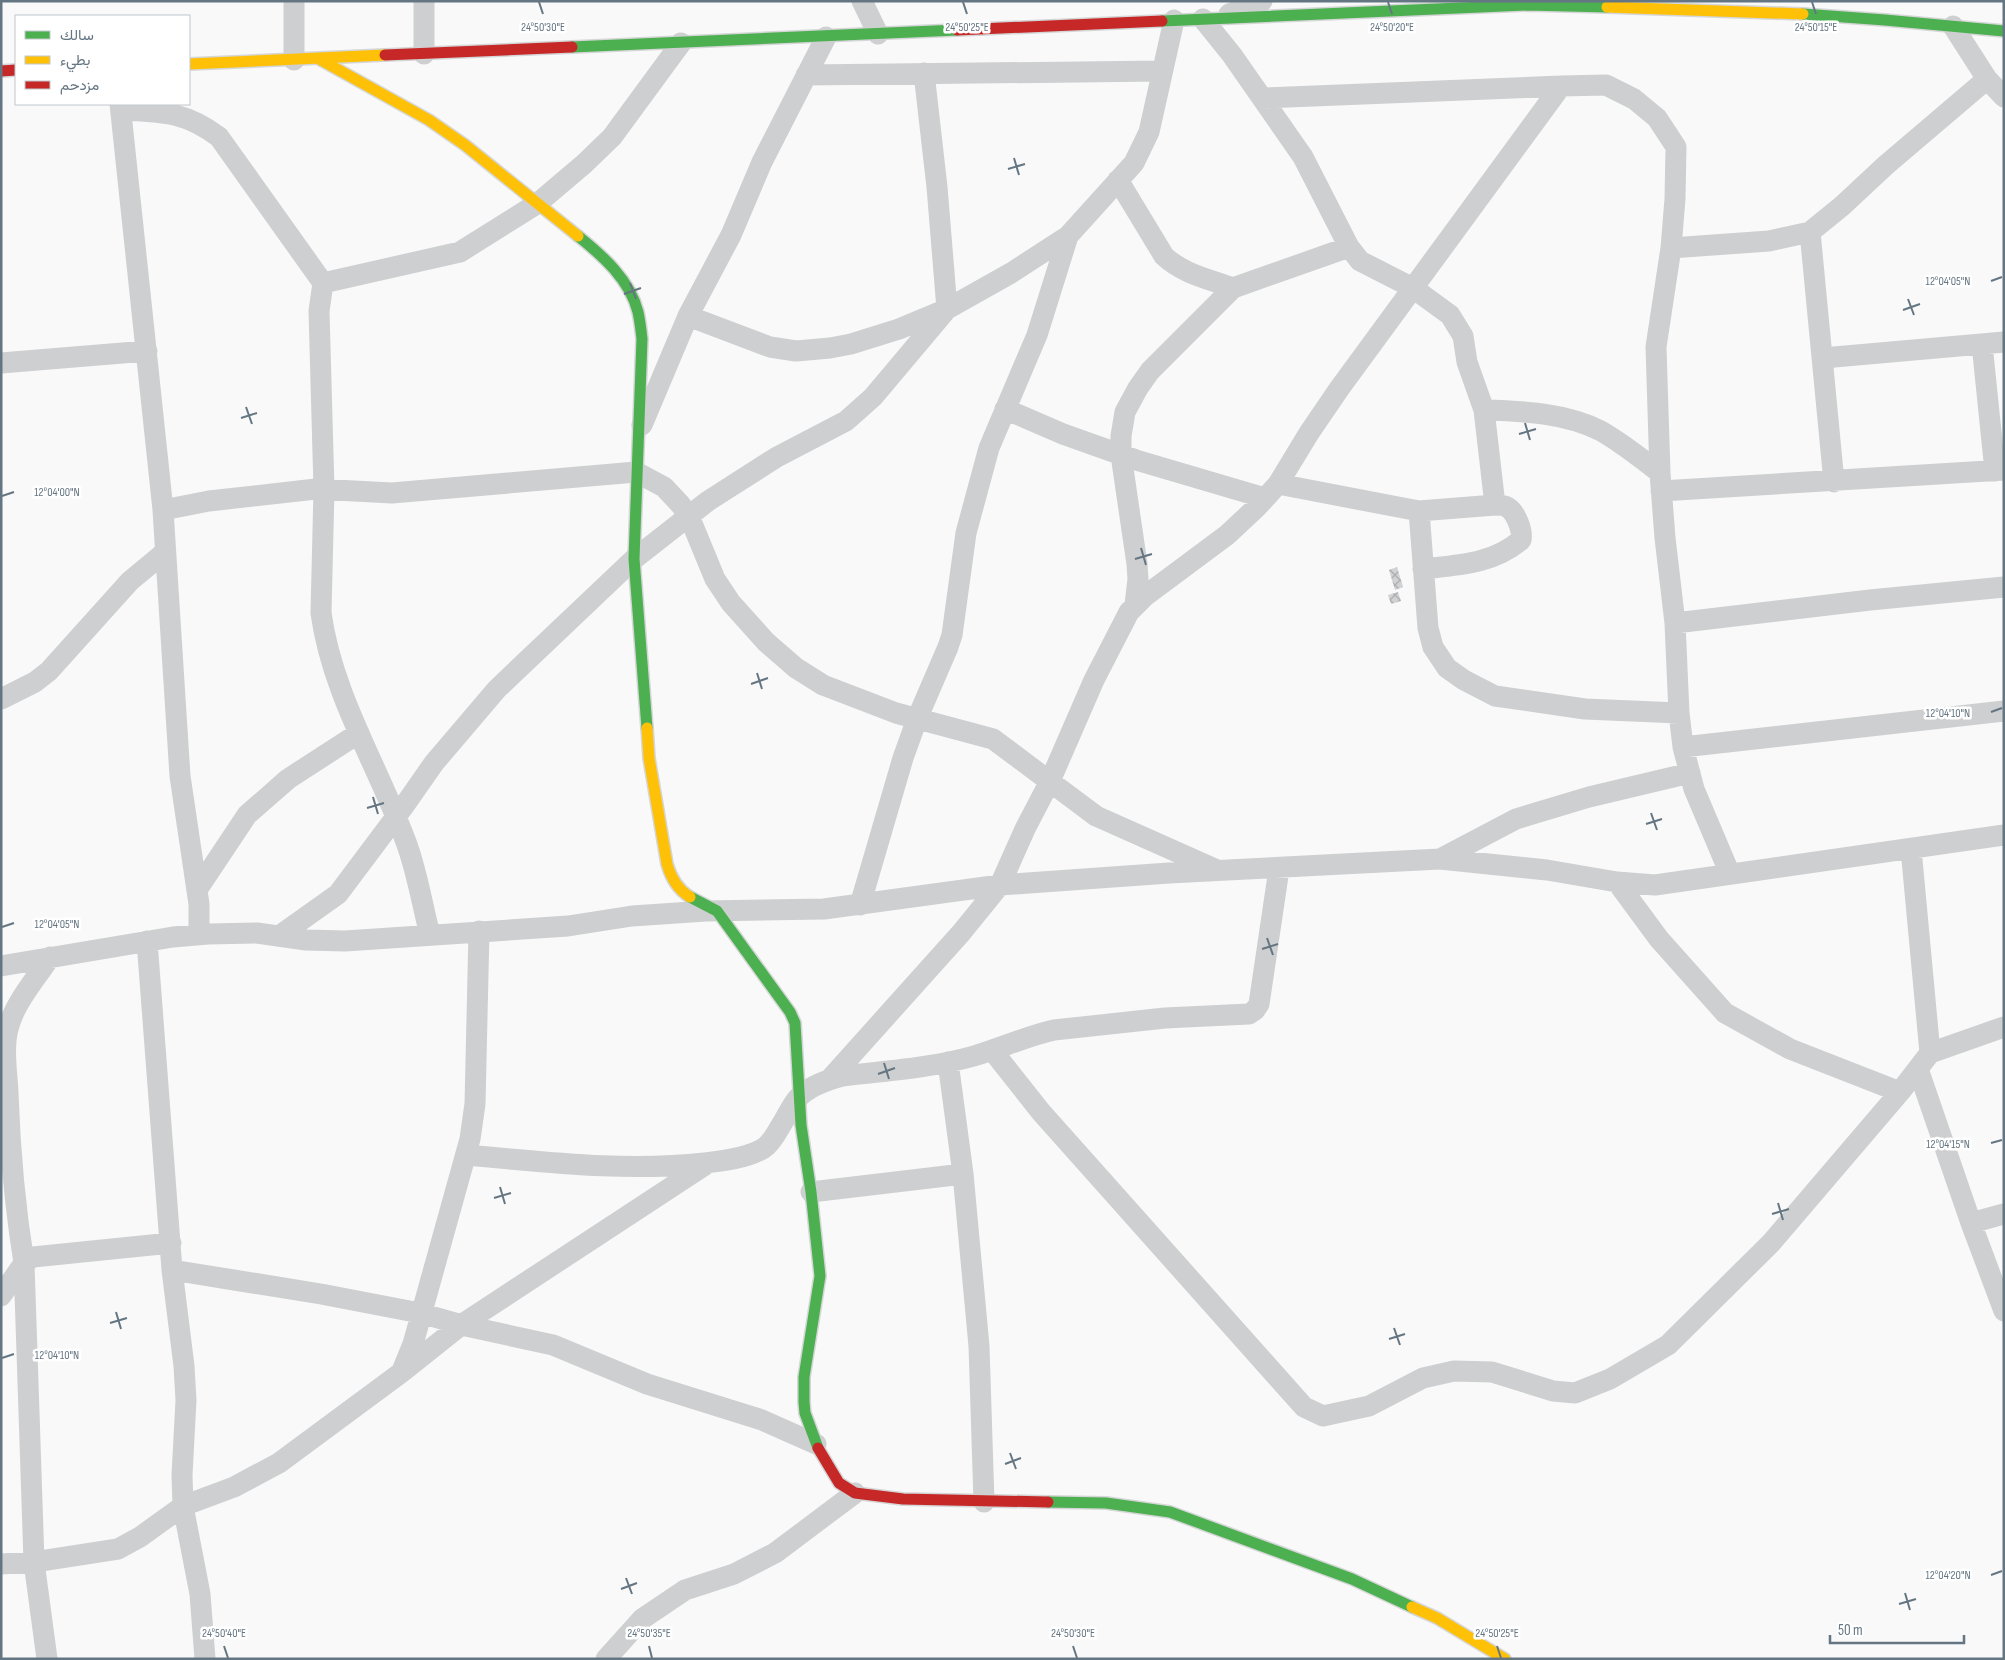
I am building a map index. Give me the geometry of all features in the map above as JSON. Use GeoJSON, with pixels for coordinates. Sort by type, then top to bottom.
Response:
{"type":"FeatureCollection","features":[{"type":"Feature","properties":{"kind":"main road"},"geometry":{"type":"LineString","coordinates":[[190,64],[1528,5],[1681,8],[2004,31]]}},
{"type":"Feature","properties":{"kind":"main road"},"geometry":{"type":"LineString","coordinates":[[319,59],[429,120],[465,145],[604,257],[619,275],[638,311],[642,339],[634,558],[650,758],[667,864],[671,877],[678,888],[717,911],[790,1012],[795,1023],[798,1097],[820,1276],[804,1377],[805,1413],[816,1444],[839,1483],[855,1492],[903,1499],[1106,1503],[1170,1512],[1352,1579],[1437,1618],[1505,1659]]}},
{"type":"Feature","properties":{"kind":"main road"},"geometry":{"type":"LineString","coordinates":[[1,71],[15,70]]}},
{"type":"Feature","properties":{"kind":"street"},"geometry":{"type":"LineString","coordinates":[[424,1],[424,54]]}},
{"type":"Feature","properties":{"kind":"street"},"geometry":{"type":"LineString","coordinates":[[862,1],[878,34]]}},
{"type":"Feature","properties":{"kind":"street"},"geometry":{"type":"LineString","coordinates":[[1262,1],[1212,19],[1232,55],[1303,157],[1350,247],[1360,261],[1413,288],[1450,316],[1463,336],[1467,362],[1484,410],[1496,505]]}},
{"type":"Feature","properties":{"kind":"street"},"geometry":{"type":"LineString","coordinates":[[294,60],[295,2]]}},
{"type":"Feature","properties":{"kind":"street"},"geometry":{"type":"LineString","coordinates":[[688,316],[770,347],[803,351],[851,344],[899,329],[947,309],[1011,273],[1068,236],[1134,163],[1149,132],[1174,20]]}},
{"type":"Feature","properties":{"kind":"street"},"geometry":{"type":"LineString","coordinates":[[1953,26],[1987,79],[2004,98]]}},
{"type":"Feature","properties":{"kind":"street"},"geometry":{"type":"LineString","coordinates":[[637,438],[688,316],[731,235],[762,162],[826,37]]}},
{"type":"Feature","properties":{"kind":"street"},"geometry":{"type":"LineString","coordinates":[[323,283],[460,252],[538,203],[584,164],[612,136],[681,43]]}},
{"type":"Feature","properties":{"kind":"street"},"geometry":{"type":"LineString","coordinates":[[806,76],[1162,71]]}},
{"type":"Feature","properties":{"kind":"street"},"geometry":{"type":"LineString","coordinates":[[279,936],[334,899],[396,818],[434,763],[497,689],[634,558],[708,501],[777,457],[846,421],[860,410],[947,309],[937,188],[924,73]]}},
{"type":"Feature","properties":{"kind":"street"},"geometry":{"type":"LineString","coordinates":[[1671,248],[1769,241],[1810,232],[1987,79]]}},
{"type":"Feature","properties":{"kind":"street"},"geometry":{"type":"LineString","coordinates":[[1263,98],[1561,86],[1606,86],[1634,99],[1657,118],[1669,133],[1676,147],[1675,199],[1671,248],[1656,347],[1661,482],[1675,623],[1679,713],[1683,747],[1694,789],[1730,874]]}},
{"type":"Feature","properties":{"kind":"street"},"geometry":{"type":"LineString","coordinates":[[830,1079],[961,933],[1000,885],[1025,828],[1050,781],[1094,680],[1124,620],[1135,605],[1227,535],[1272,491],[1309,433],[1561,86]]}},
{"type":"Feature","properties":{"kind":"street"},"geometry":{"type":"LineString","coordinates":[[199,934],[199,904],[180,776],[163,510],[120,107],[184,116],[204,125],[219,136],[323,283],[318,311],[324,490],[321,613],[326,646],[412,862],[430,935]]}},
{"type":"Feature","properties":{"kind":"street"},"geometry":{"type":"LineString","coordinates":[[1118,180],[1164,256],[1174,265],[1185,271],[1233,288]]}},
{"type":"Feature","properties":{"kind":"street"},"geometry":{"type":"LineString","coordinates":[[1810,232],[1834,482]]}},
{"type":"Feature","properties":{"kind":"street"},"geometry":{"type":"LineString","coordinates":[[860,905],[903,758],[917,718],[950,641],[966,533],[989,448],[1036,335],[1068,236]]}},
{"type":"Feature","properties":{"kind":"street"},"geometry":{"type":"LineString","coordinates":[[1135,605],[1138,579],[1137,564],[1121,454],[1121,436],[1125,412],[1138,388],[1150,371],[1233,288],[1350,247]]}},
{"type":"Feature","properties":{"kind":"street"},"geometry":{"type":"LineString","coordinates":[[1823,358],[2004,342]]}},
{"type":"Feature","properties":{"kind":"street"},"geometry":{"type":"LineString","coordinates":[[1484,410],[1528,412],[1568,418],[1599,430],[1620,442],[1661,482],[1834,482],[1999,471],[1982,344]]}},
{"type":"Feature","properties":{"kind":"street"},"geometry":{"type":"LineString","coordinates":[[1,363],[147,351]]}},
{"type":"Feature","properties":{"kind":"street"},"geometry":{"type":"LineString","coordinates":[[1005,409],[1063,434],[1121,454],[1272,491],[1419,511],[1496,505],[1507,506],[1513,512],[1522,534],[1521,540],[1513,547],[1486,561],[1424,569]]}},
{"type":"Feature","properties":{"kind":"street"},"geometry":{"type":"LineString","coordinates":[[163,510],[209,501],[324,490],[392,493],[636,472],[664,487],[680,504],[689,516],[715,578],[731,602],[766,642],[796,668],[823,685],[896,713],[994,739],[1103,820],[1220,871]]}},
{"type":"Feature","properties":{"kind":"street"},"geometry":{"type":"LineString","coordinates":[[1419,511],[1428,628],[1433,647],[1447,668],[1464,680],[1495,696],[1585,709],[1679,713]]}},
{"type":"Feature","properties":{"kind":"street"},"geometry":{"type":"LineString","coordinates":[[1,699],[35,682],[49,671],[130,580],[165,552]]}},
{"type":"Feature","properties":{"kind":"street"},"geometry":{"type":"LineString","coordinates":[[1675,623],[1870,600],[2004,587]]}},
{"type":"Feature","properties":{"kind":"street"},"geometry":{"type":"LineString","coordinates":[[1683,747],[2004,711]]}},
{"type":"Feature","properties":{"kind":"street"},"geometry":{"type":"LineString","coordinates":[[197,890],[247,815],[288,779],[359,732]]}},
{"type":"Feature","properties":{"kind":"street"},"geometry":{"type":"LineString","coordinates":[[1440,859],[1516,819],[1589,797],[1690,773]]}},
{"type":"Feature","properties":{"kind":"street"},"geometry":{"type":"LineString","coordinates":[[1,966],[146,941],[199,934],[248,932],[306,940],[338,941],[568,926],[632,916],[717,911],[824,910],[1000,885],[1440,859],[1547,870],[1617,882],[1655,885],[2004,835]]}},
{"type":"Feature","properties":{"kind":"street"},"geometry":{"type":"LineString","coordinates":[[1911,849],[1924,1061],[1971,1223],[2004,1311]]}},
{"type":"Feature","properties":{"kind":"street"},"geometry":{"type":"LineString","coordinates":[[466,1155],[586,1166],[672,1166],[710,1162],[752,1153],[765,1147],[774,1137],[798,1097],[818,1084],[830,1079],[948,1062],[1054,1030],[1165,1018],[1241,1015],[1255,1010],[1259,1004],[1279,869]]}},
{"type":"Feature","properties":{"kind":"street"},"geometry":{"type":"LineString","coordinates":[[1617,882],[1659,939],[1725,1013],[1790,1050],[1900,1092]]}},
{"type":"Feature","properties":{"kind":"street"},"geometry":{"type":"LineString","coordinates":[[402,1372],[413,1344],[420,1313],[466,1155],[475,1104],[479,932]]}},
{"type":"Feature","properties":{"kind":"street"},"geometry":{"type":"LineString","coordinates":[[146,941],[172,1270],[184,1366],[186,1400],[182,1475],[183,1506],[200,1594],[205,1659]]}},
{"type":"Feature","properties":{"kind":"street"},"geometry":{"type":"LineString","coordinates":[[47,1659],[34,1562],[24,1263],[9,1127],[5,1044],[8,1027],[17,1008],[50,957]]}},
{"type":"Feature","properties":{"kind":"street"},"geometry":{"type":"LineString","coordinates":[[992,1050],[1041,1112],[1304,1407],[1323,1416],[1369,1406],[1422,1378],[1454,1371],[1492,1372],[1553,1391],[1575,1393],[1610,1379],[1668,1345],[1771,1243],[1900,1092],[1924,1061],[2004,1027]]}},
{"type":"Feature","properties":{"kind":"street"},"geometry":{"type":"LineString","coordinates":[[948,1062],[963,1174],[979,1346],[984,1502]]}},
{"type":"Feature","properties":{"kind":"street"},"geometry":{"type":"LineString","coordinates":[[1,1564],[34,1562],[118,1549],[140,1537],[183,1506],[234,1486],[279,1463],[402,1372],[461,1325],[710,1162]]}},
{"type":"Feature","properties":{"kind":"street"},"geometry":{"type":"LineString","coordinates":[[811,1192],[963,1174]]}},
{"type":"Feature","properties":{"kind":"street"},"geometry":{"type":"LineString","coordinates":[[1,1211],[19,1227]]}},
{"type":"Feature","properties":{"kind":"street"},"geometry":{"type":"LineString","coordinates":[[1971,1223],[2004,1214]]}},
{"type":"Feature","properties":{"kind":"street"},"geometry":{"type":"LineString","coordinates":[[1,1296],[24,1263],[33,1257],[170,1243]]}},
{"type":"Feature","properties":{"kind":"street"},"geometry":{"type":"LineString","coordinates":[[172,1270],[321,1294],[420,1313],[461,1325],[563,1348],[647,1384],[762,1420],[816,1444]]}},
{"type":"Feature","properties":{"kind":"street"},"geometry":{"type":"LineString","coordinates":[[606,1659],[642,1619],[685,1590],[734,1574],[775,1553],[855,1492]]}},
{"type":"Feature","properties":{"kind":"building"},"geometry":{"type":"Polygon","coordinates":[[[1397,567],[1403,587],[1395,590],[1389,570],[1397,567]]]}},
{"type":"Feature","properties":{"kind":"building"},"geometry":{"type":"Polygon","coordinates":[[[1398,592],[1401,601],[1391,604],[1388,595],[1398,592]]]}},
{"type":"Feature","properties":{"kind":"traffic: fast"},"geometry":{"type":"LineString","coordinates":[[1162,21],[1528,5],[1607,7]]}},
{"type":"Feature","properties":{"kind":"traffic: fast"},"geometry":{"type":"LineString","coordinates":[[1803,14],[2004,31]]}},
{"type":"Feature","properties":{"kind":"traffic: fast"},"geometry":{"type":"LineString","coordinates":[[572,47],[957,30]]}},
{"type":"Feature","properties":{"kind":"traffic: fast"},"geometry":{"type":"LineString","coordinates":[[578,236],[606,260],[629,289],[638,312],[642,339],[634,559],[647,728]]}},
{"type":"Feature","properties":{"kind":"traffic: fast"},"geometry":{"type":"LineString","coordinates":[[690,897],[717,911],[790,1012],[795,1023],[801,1125],[811,1192],[820,1276],[804,1377],[804,1402],[805,1413],[818,1448]]}},
{"type":"Feature","properties":{"kind":"traffic: fast"},"geometry":{"type":"LineString","coordinates":[[1048,1502],[1106,1503],[1170,1512],[1352,1579],[1412,1607]]}},
{"type":"Feature","properties":{"kind":"traffic: slow"},"geometry":{"type":"LineString","coordinates":[[1607,7],[1803,14]]}},
{"type":"Feature","properties":{"kind":"traffic: slow"},"geometry":{"type":"LineString","coordinates":[[190,64],[385,55]]}},
{"type":"Feature","properties":{"kind":"traffic: slow"},"geometry":{"type":"LineString","coordinates":[[319,59],[429,120],[465,145],[578,236]]}},
{"type":"Feature","properties":{"kind":"traffic: slow"},"geometry":{"type":"LineString","coordinates":[[647,728],[649,758],[667,864],[675,883],[690,897]]}},
{"type":"Feature","properties":{"kind":"traffic: slow"},"geometry":{"type":"LineString","coordinates":[[1412,1607],[1437,1618],[1505,1659]]}},
{"type":"Feature","properties":{"kind":"traffic: jam"},"geometry":{"type":"LineString","coordinates":[[957,30],[1162,21]]}},
{"type":"Feature","properties":{"kind":"traffic: jam"},"geometry":{"type":"LineString","coordinates":[[385,55],[572,47]]}},
{"type":"Feature","properties":{"kind":"traffic: jam"},"geometry":{"type":"LineString","coordinates":[[1,71],[15,70]]}},
{"type":"Feature","properties":{"kind":"traffic: jam"},"geometry":{"type":"LineString","coordinates":[[818,1448],[839,1483],[855,1493],[903,1499],[1048,1502]]}}]}
